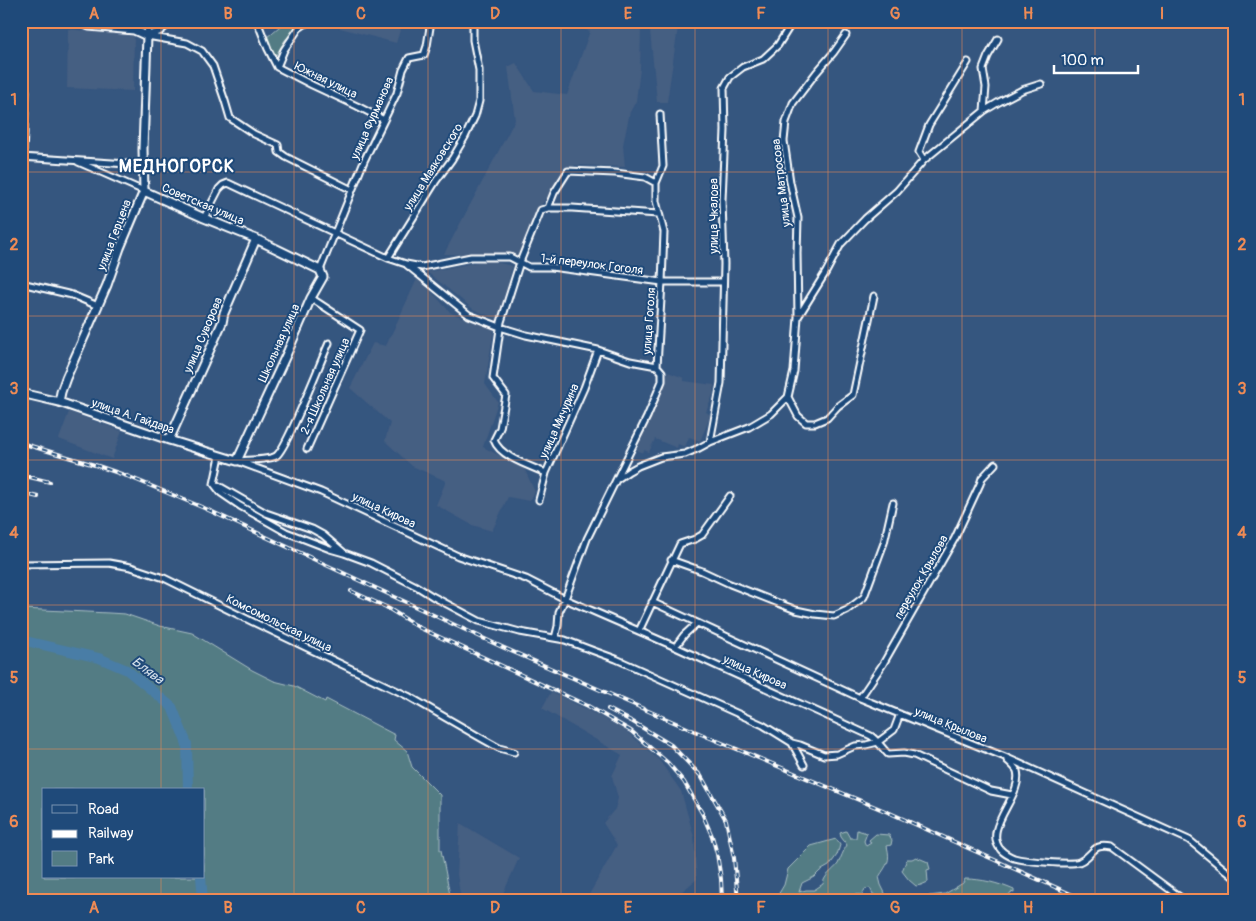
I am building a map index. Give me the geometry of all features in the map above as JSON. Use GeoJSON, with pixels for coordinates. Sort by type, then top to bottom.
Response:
{"type":"FeatureCollection","features":[{"type":"Feature","properties":{"kind":"street"},"geometry":{"type":"LineString","coordinates":[[77,21],[89,26],[134,30],[147,36],[186,43],[202,51],[213,66],[230,118],[254,134],[278,145],[279,152],[286,158],[352,190]]}},
{"type":"Feature","properties":{"kind":"street"},"geometry":{"type":"LineString","coordinates":[[147,36],[148,21]]}},
{"type":"Feature","properties":{"kind":"street"},"geometry":{"type":"LineString","coordinates":[[147,36],[159,32],[173,21]]}},
{"type":"Feature","properties":{"kind":"street","name":"Южная улица"},"geometry":{"type":"LineString","coordinates":[[257,21],[277,67],[384,120]]}},
{"type":"Feature","properties":{"kind":"street"},"geometry":{"type":"LineString","coordinates":[[299,28],[301,21]]}},
{"type":"Feature","properties":{"kind":"street"},"geometry":{"type":"LineString","coordinates":[[277,67],[284,50],[299,28],[308,21]]}},
{"type":"Feature","properties":{"kind":"street","name":"улица Фурманова"},"geometry":{"type":"LineString","coordinates":[[335,234],[364,161],[397,93],[409,58],[424,55],[431,21]]}},
{"type":"Feature","properties":{"kind":"street","name":"улица Маяковского"},"geometry":{"type":"LineString","coordinates":[[388,258],[465,137],[475,116],[479,101],[479,70],[473,40],[473,21]]}},
{"type":"Feature","properties":{"kind":"street","name":"улица Чкалова"},"geometry":{"type":"LineString","coordinates":[[710,442],[721,383],[724,264],[722,200],[725,130],[724,88],[730,77],[743,67],[763,59],[778,45],[793,21]]}},
{"type":"Feature","properties":{"kind":"street","name":"улица Матросова"},"geometry":{"type":"LineString","coordinates":[[788,397],[794,371],[798,317],[798,218],[784,141],[786,122],[793,103],[846,35]]}},
{"type":"Feature","properties":{"kind":"street","name":"улица Герцена"},"geometry":{"type":"LineString","coordinates":[[59,402],[66,378],[108,284],[123,240],[144,192],[143,165],[147,36]]}},
{"type":"Feature","properties":{"kind":"street"},"geometry":{"type":"LineString","coordinates":[[984,111],[986,87],[984,69],[988,56],[998,39]]}},
{"type":"Feature","properties":{"kind":"street"},"geometry":{"type":"LineString","coordinates":[[924,160],[919,152],[929,125],[968,62]]}},
{"type":"Feature","properties":{"kind":"street","name":"улица Матросова"},"geometry":{"type":"LineString","coordinates":[[798,317],[841,244],[864,220],[897,191],[924,160],[984,111],[1022,90],[1041,84]]}},
{"type":"Feature","properties":{"kind":"street"},"geometry":{"type":"LineString","coordinates":[[21,91],[26,91],[23,154],[21,154]]}},
{"type":"Feature","properties":{"kind":"street","name":"улица Гоголя"},"geometry":{"type":"LineString","coordinates":[[555,638],[559,612],[587,538],[647,417],[662,381],[662,372],[657,366],[664,232],[656,201],[656,183],[663,166],[660,114]]}},
{"type":"Feature","properties":{"kind":"street","name":"Советская улица"},"geometry":{"type":"LineString","coordinates":[[21,158],[143,165]]}},
{"type":"Feature","properties":{"kind":"street","name":"Советская улица"},"geometry":{"type":"LineString","coordinates":[[76,161],[256,239],[320,270]]}},
{"type":"Feature","properties":{"kind":"street"},"geometry":{"type":"LineString","coordinates":[[548,208],[554,193],[568,171],[615,173],[645,177],[656,183]]}},
{"type":"Feature","properties":{"kind":"street"},"geometry":{"type":"LineString","coordinates":[[204,218],[219,189],[228,183],[232,184],[335,234],[406,264],[469,315],[526,335],[598,350],[657,366]]}},
{"type":"Feature","properties":{"kind":"street"},"geometry":{"type":"LineString","coordinates":[[546,473],[504,454],[495,445],[494,440],[500,428],[506,395],[494,378],[499,327],[520,262],[540,210],[572,208],[658,214]]}},
{"type":"Feature","properties":{"kind":"street","name":"Школьная улица"},"geometry":{"type":"LineString","coordinates":[[238,461],[311,298],[323,277],[320,270],[335,234]]}},
{"type":"Feature","properties":{"kind":"street","name":"улица Суворова"},"geometry":{"type":"LineString","coordinates":[[169,440],[222,323],[224,313],[256,239]]}},
{"type":"Feature","properties":{"kind":"street","name":"1-й переулок Гоголя"},"geometry":{"type":"LineString","coordinates":[[406,264],[422,267],[471,257],[510,257],[529,266],[551,267],[662,282],[723,282]]}},
{"type":"Feature","properties":{"kind":"street"},"geometry":{"type":"LineString","coordinates":[[21,283],[72,295],[98,306]]}},
{"type":"Feature","properties":{"kind":"street"},"geometry":{"type":"LineString","coordinates":[[616,480],[649,461],[661,457],[685,454],[749,427],[771,414],[788,397],[798,416],[806,423],[814,423],[827,418],[838,406],[853,395],[874,296]]}},
{"type":"Feature","properties":{"kind":"street","name":"2-я Школьная улица"},"geometry":{"type":"LineString","coordinates":[[308,449],[360,330],[311,298]]}},
{"type":"Feature","properties":{"kind":"street"},"geometry":{"type":"LineString","coordinates":[[238,461],[269,458],[279,453],[293,427],[328,343]]}},
{"type":"Feature","properties":{"kind":"street","name":"улица Мичурина"},"geometry":{"type":"LineString","coordinates":[[540,500],[546,473],[584,388],[598,350]]}},
{"type":"Feature","properties":{"kind":"street","name":"улица А. Гайдара"},"geometry":{"type":"LineString","coordinates":[[21,393],[59,402],[169,440],[238,461]]}},
{"type":"Feature","properties":{"kind":"street"},"geometry":{"type":"LineString","coordinates":[[220,456],[214,484],[221,493],[286,532],[330,550],[370,563],[479,621],[520,632],[565,640],[616,659],[763,725],[792,743],[824,755],[837,754],[855,746],[878,742],[894,730],[900,714]]}},
{"type":"Feature","properties":{"kind":"street","name":"улица Кирова"},"geometry":{"type":"LineString","coordinates":[[238,461],[321,492],[458,556],[526,579],[565,599],[871,736],[888,754],[904,753],[914,755],[991,791],[1012,795]]}},
{"type":"Feature","properties":{"kind":"street","name":"переулок Крылова"},"geometry":{"type":"LineString","coordinates":[[860,698],[883,664],[956,538],[982,478],[995,464]]}},
{"type":"Feature","properties":{"kind":"street"},"geometry":{"type":"LineString","coordinates":[[214,484],[266,512],[312,529],[323,535],[344,553]]}},
{"type":"Feature","properties":{"kind":"street"},"geometry":{"type":"LineString","coordinates":[[639,632],[680,544],[702,535],[730,496]]}},
{"type":"Feature","properties":{"kind":"street"},"geometry":{"type":"LineString","coordinates":[[672,560],[796,610],[834,616],[848,610],[864,597],[884,543],[893,503]]}},
{"type":"Feature","properties":{"kind":"street","name":"Комсомольская улица"},"geometry":{"type":"LineString","coordinates":[[21,564],[109,563],[131,567],[164,578],[408,696],[499,748],[514,752]]}},
{"type":"Feature","properties":{"kind":"street","name":"улица Крылова"},"geometry":{"type":"LineString","coordinates":[[652,602],[860,698],[1005,757],[1189,840],[1235,878]]}},
{"type":"Feature","properties":{"kind":"street"},"geometry":{"type":"LineString","coordinates":[[678,643],[697,623]]}},
{"type":"Feature","properties":{"kind":"street"},"geometry":{"type":"LineString","coordinates":[[792,743],[804,765]]}},
{"type":"Feature","properties":{"kind":"street"},"geometry":{"type":"LineString","coordinates":[[1005,757],[1016,769],[1018,782],[1000,819],[996,833],[998,847],[1005,854],[1015,858],[1077,863],[1102,845],[1112,847],[1184,900]]}},
{"type":"Feature","properties":{"kind":"shaded area"},"geometry":{"type":"Polygon","coordinates":[[[339,21],[403,21],[396,43],[340,28],[339,21]]]}},
{"type":"Feature","properties":{"kind":"shaded area"},"geometry":{"type":"Polygon","coordinates":[[[552,21],[638,21],[641,31],[640,69],[636,101],[630,112],[623,145],[625,167],[575,165],[541,205],[518,255],[444,254],[515,120],[508,67],[516,63],[534,91],[567,95],[590,31],[552,21]]]}},
{"type":"Feature","properties":{"kind":"shaded area"},"geometry":{"type":"Polygon","coordinates":[[[649,21],[679,21],[667,102],[657,102],[649,21]]]}},
{"type":"Feature","properties":{"kind":"shaded area"},"geometry":{"type":"Polygon","coordinates":[[[68,29],[134,36],[133,91],[67,88],[68,29]]]}},
{"type":"Feature","properties":{"kind":"shaded area"},"geometry":{"type":"Polygon","coordinates":[[[488,260],[512,266],[500,321],[473,309],[427,272],[488,260]]]}},
{"type":"Feature","properties":{"kind":"shaded area"},"geometry":{"type":"Polygon","coordinates":[[[417,279],[451,313],[494,329],[485,384],[498,402],[483,447],[524,468],[535,492],[529,501],[508,497],[492,531],[472,525],[436,505],[446,481],[412,466],[385,441],[390,423],[350,388],[373,343],[386,346],[417,279]]]}},
{"type":"Feature","properties":{"kind":"shaded area"},"geometry":{"type":"Polygon","coordinates":[[[668,372],[684,378],[684,381],[714,385],[713,395],[706,412],[711,415],[700,441],[689,437],[685,447],[678,444],[677,448],[655,439],[649,452],[644,450],[643,453],[637,450],[668,372]]]}},
{"type":"Feature","properties":{"kind":"shaded area"},"geometry":{"type":"Polygon","coordinates":[[[69,412],[122,431],[112,459],[59,439],[69,412]]]}},
{"type":"Feature","properties":{"kind":"shaded area"},"geometry":{"type":"Polygon","coordinates":[[[551,692],[625,730],[659,760],[681,791],[694,837],[697,879],[680,893],[679,900],[586,900],[617,845],[603,823],[615,809],[618,798],[612,776],[622,755],[542,708],[551,692]]]}},
{"type":"Feature","properties":{"kind":"shaded area"},"geometry":{"type":"Polygon","coordinates":[[[460,823],[519,858],[501,898],[503,900],[461,900],[457,874],[460,823]]]}},
{"type":"Feature","properties":{"kind":"green space"},"geometry":{"type":"Polygon","coordinates":[[[286,21],[301,21],[285,40],[276,55],[273,54],[266,38],[286,21]]]}},
{"type":"Feature","properties":{"kind":"green space"},"geometry":{"type":"Polygon","coordinates":[[[21,609],[125,614],[160,626],[192,633],[252,670],[274,681],[294,686],[325,702],[326,699],[395,735],[394,740],[407,751],[412,767],[440,795],[440,850],[451,900],[21,900],[21,609]]]}},
{"type":"Feature","properties":{"kind":"green space"},"geometry":{"type":"Polygon","coordinates":[[[857,830],[867,833],[864,841],[866,846],[871,843],[869,840],[876,834],[889,835],[892,840],[891,845],[887,846],[889,856],[887,863],[879,877],[885,893],[881,899],[873,894],[870,888],[865,889],[862,895],[855,895],[844,900],[775,900],[784,885],[788,869],[811,846],[836,839],[840,845],[837,855],[829,866],[802,883],[799,892],[814,890],[823,884],[827,876],[838,864],[847,845],[840,833],[846,831],[850,838],[856,838],[857,830]]]}},
{"type":"Feature","properties":{"kind":"green space"},"geometry":{"type":"Polygon","coordinates":[[[916,857],[928,862],[930,869],[927,870],[928,882],[916,886],[902,871],[907,859],[916,857]]]}},
{"type":"Feature","properties":{"kind":"green space"},"geometry":{"type":"Polygon","coordinates":[[[965,879],[996,883],[1014,890],[1014,893],[1011,892],[1009,895],[1012,898],[1022,900],[929,900],[931,898],[929,896],[945,894],[963,883],[965,879]]]}},
{"type":"Feature","properties":{"kind":"waterway","name":"Блява"},"geometry":{"type":"LineString","coordinates":[[21,640],[99,658],[127,670],[172,707],[187,744],[188,788]]}},
{"type":"Feature","properties":{"kind":"waterway","name":"Блява"},"geometry":{"type":"LineString","coordinates":[[201,878],[203,900]]}},
{"type":"Feature","properties":{"kind":"railway"},"geometry":{"type":"LineString","coordinates":[[21,443],[127,476],[204,508],[502,647],[708,737],[890,813],[1084,900]]}},
{"type":"Feature","properties":{"kind":"railway"},"geometry":{"type":"LineString","coordinates":[[21,475],[50,482]]}},
{"type":"Feature","properties":{"kind":"railway"},"geometry":{"type":"LineString","coordinates":[[21,493],[38,497]]}},
{"type":"Feature","properties":{"kind":"railway"},"geometry":{"type":"LineString","coordinates":[[351,591],[386,607],[420,628],[588,706],[631,731],[668,763],[684,782],[702,813],[717,854],[722,900]]}},
{"type":"Feature","properties":{"kind":"railway"},"geometry":{"type":"LineString","coordinates":[[608,709],[671,745],[701,776],[726,820],[734,858],[738,900]]}},
{"type":"Feature","properties":{"kind":"district","name":"МЕДНОГОРСК"},"geometry":{"type":"Point","coordinates":[177,166]}}]}
